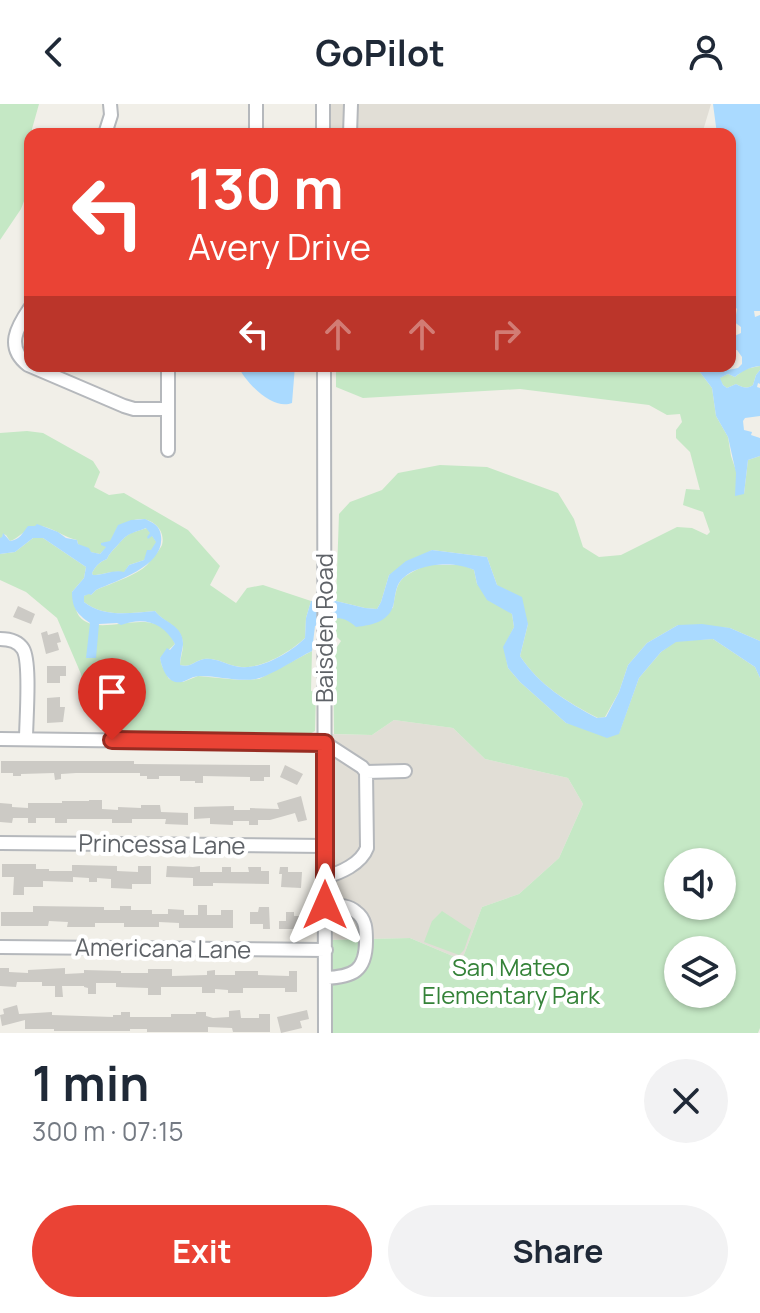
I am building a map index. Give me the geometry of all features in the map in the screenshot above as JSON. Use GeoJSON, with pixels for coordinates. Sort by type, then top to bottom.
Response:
{"type":"FeatureCollection","features":[{"type":"Feature","properties":{"kind":"street"},"geometry":{"type":"LineString","coordinates":[[107,128],[111,115],[110,104]]}},
{"type":"Feature","properties":{"kind":"street"},"geometry":{"type":"LineString","coordinates":[[256,104],[256,128]]}},
{"type":"Feature","properties":{"kind":"street"},"geometry":{"type":"LineString","coordinates":[[323,104],[323,128]]}},
{"type":"Feature","properties":{"kind":"street"},"geometry":{"type":"LineString","coordinates":[[350,128],[351,104]]}},
{"type":"Feature","properties":{"kind":"street"},"geometry":{"type":"LineString","coordinates":[[24,316],[17,326],[15,347],[15,357],[24,363]]}},
{"type":"Feature","properties":{"kind":"street"},"geometry":{"type":"LineString","coordinates":[[44,372],[134,409],[168,409]]}},
{"type":"Feature","properties":{"kind":"street"},"geometry":{"type":"LineString","coordinates":[[168,372],[168,450]]}},
{"type":"Feature","properties":{"kind":"street","name":"Baisden Road"},"geometry":{"type":"LineString","coordinates":[[324,372],[325,1033]]}},
{"type":"Feature","properties":{"kind":"street"},"geometry":{"type":"LineString","coordinates":[[0,639],[9,640],[24,650],[26,739]]}},
{"type":"Feature","properties":{"kind":"street"},"geometry":{"type":"LineString","coordinates":[[0,739],[325,743],[366,772],[367,848],[365,855],[325,877]]}},
{"type":"Feature","properties":{"kind":"street"},"geometry":{"type":"LineString","coordinates":[[366,772],[405,771]]}},
{"type":"Feature","properties":{"kind":"street","name":"Princessa Lane"},"geometry":{"type":"LineString","coordinates":[[0,843],[325,846]]}},
{"type":"Feature","properties":{"kind":"street"},"geometry":{"type":"LineString","coordinates":[[325,905],[346,906],[355,910],[366,926],[366,954],[360,967],[348,976],[325,978]]}},
{"type":"Feature","properties":{"kind":"street","name":"Americana Lane"},"geometry":{"type":"LineString","coordinates":[[0,947],[326,950]]}},
{"type":"Feature","properties":{"kind":"shaded area"},"geometry":{"type":"Polygon","coordinates":[[[327,104],[711,104],[704,128],[327,128],[327,104]]]}},
{"type":"Feature","properties":{"kind":"shaded area"},"geometry":{"type":"Polygon","coordinates":[[[394,720],[453,728],[485,759],[568,778],[583,804],[559,858],[519,894],[482,907],[462,960],[410,938],[329,940],[329,734],[372,735],[394,720]]]}},
{"type":"Feature","properties":{"kind":"green space"},"geometry":{"type":"Polygon","coordinates":[[[0,104],[39,104],[32,128],[24,128],[24,201],[0,240],[0,104]]]}},
{"type":"Feature","properties":{"kind":"green space"},"geometry":{"type":"Polygon","coordinates":[[[760,366],[753,385],[749,387],[736,384],[727,388],[719,378],[728,374],[735,377],[745,369],[760,366]]]}},
{"type":"Feature","properties":{"kind":"green space"},"geometry":{"type":"Polygon","coordinates":[[[336,372],[700,372],[712,388],[716,416],[728,437],[744,494],[748,460],[760,456],[760,641],[730,628],[678,625],[647,643],[628,665],[619,692],[605,717],[598,718],[554,692],[520,656],[528,624],[497,585],[487,557],[432,550],[389,575],[377,609],[336,601],[339,514],[350,502],[382,490],[398,473],[440,465],[487,467],[558,493],[574,519],[583,547],[599,557],[621,555],[677,527],[692,528],[707,535],[710,532],[703,512],[683,505],[686,489],[700,490],[690,452],[676,438],[676,430],[682,422],[680,414],[667,415],[649,405],[520,389],[363,398],[336,387],[336,372]]]}},
{"type":"Feature","properties":{"kind":"green space"},"geometry":{"type":"Polygon","coordinates":[[[0,433],[43,433],[93,461],[100,472],[94,487],[109,495],[124,493],[188,530],[220,566],[210,585],[236,603],[247,588],[263,585],[311,601],[305,638],[263,664],[244,667],[208,659],[184,666],[180,665],[183,645],[180,633],[155,611],[109,612],[84,602],[84,596],[89,593],[91,595],[143,569],[162,545],[161,532],[148,520],[130,522],[100,554],[90,552],[77,540],[38,526],[10,541],[3,534],[0,538],[0,433]]]}},
{"type":"Feature","properties":{"kind":"green space"},"geometry":{"type":"Polygon","coordinates":[[[147,528],[157,543],[144,560],[129,565],[124,573],[93,575],[96,566],[107,559],[127,536],[147,528]]]}},
{"type":"Feature","properties":{"kind":"green space"},"geometry":{"type":"Polygon","coordinates":[[[33,538],[43,538],[86,567],[84,578],[72,592],[78,614],[87,623],[148,622],[169,633],[175,644],[160,658],[169,679],[183,682],[198,676],[259,679],[312,651],[311,691],[316,692],[315,731],[306,736],[126,734],[98,723],[99,700],[84,694],[81,674],[57,618],[26,592],[0,580],[0,554],[15,552],[33,538]]]}},
{"type":"Feature","properties":{"kind":"green space","name":"San Mateo Elementary Park"},"geometry":{"type":"Polygon","coordinates":[[[426,565],[464,565],[474,570],[477,584],[512,614],[514,627],[504,647],[508,668],[566,723],[619,733],[639,678],[661,652],[676,641],[713,639],[755,667],[760,678],[758,1033],[330,1033],[329,940],[410,938],[462,960],[482,907],[519,894],[559,858],[583,804],[568,778],[485,759],[453,728],[394,720],[372,735],[334,734],[333,653],[341,641],[336,636],[334,616],[348,619],[393,608],[396,590],[405,577],[426,565]]]}},
{"type":"Feature","properties":{"kind":"green space"},"geometry":{"type":"Polygon","coordinates":[[[442,911],[471,930],[459,955],[424,942],[432,921],[442,911]]]}},
{"type":"Feature","properties":{"kind":"water"},"geometry":{"type":"Polygon","coordinates":[[[713,104],[760,104],[760,311],[754,311],[755,317],[760,315],[760,366],[735,377],[728,374],[720,378],[727,388],[736,384],[747,387],[753,385],[760,370],[760,384],[757,387],[760,388],[760,416],[743,421],[744,430],[760,438],[760,456],[748,460],[744,494],[735,496],[736,473],[728,437],[716,416],[712,388],[700,372],[736,372],[742,364],[742,357],[736,350],[736,335],[741,333],[741,327],[736,323],[736,128],[716,128],[713,104]]]}},
{"type":"Feature","properties":{"kind":"water"},"geometry":{"type":"Polygon","coordinates":[[[242,372],[295,372],[292,403],[277,403],[268,399],[242,372]]]}},
{"type":"Feature","properties":{"kind":"water"},"geometry":{"type":"Polygon","coordinates":[[[145,519],[158,527],[161,536],[156,556],[138,570],[84,596],[84,602],[109,612],[155,611],[180,633],[183,645],[180,665],[187,666],[208,659],[244,667],[272,660],[305,638],[311,601],[336,601],[377,609],[389,575],[406,561],[432,550],[487,557],[497,585],[522,597],[528,624],[520,656],[554,692],[597,718],[606,717],[628,665],[647,643],[678,625],[730,628],[760,641],[760,678],[755,667],[713,639],[676,642],[661,652],[639,678],[619,734],[607,738],[566,723],[520,682],[508,668],[503,647],[514,627],[512,614],[487,600],[477,584],[474,570],[445,564],[423,567],[405,576],[398,585],[389,614],[380,621],[356,627],[336,618],[315,626],[312,651],[269,674],[249,680],[197,676],[182,682],[173,681],[166,675],[160,658],[167,648],[170,650],[175,644],[165,631],[152,623],[99,624],[96,658],[86,658],[90,623],[76,610],[72,592],[84,578],[86,567],[43,538],[33,538],[15,552],[0,554],[3,533],[10,541],[21,535],[28,526],[37,524],[77,540],[91,552],[100,554],[106,547],[101,543],[110,541],[118,525],[145,519]],[[146,528],[126,536],[107,559],[96,566],[93,575],[124,572],[129,565],[144,560],[147,550],[151,550],[156,542],[152,536],[148,539],[150,533],[146,528]]]}},
{"type":"Feature","properties":{"kind":"building"},"geometry":{"type":"Polygon","coordinates":[[[18,606],[35,614],[31,624],[13,617],[18,606]]]}},
{"type":"Feature","properties":{"kind":"building"},"geometry":{"type":"Polygon","coordinates":[[[47,631],[48,635],[58,632],[61,642],[57,643],[59,650],[46,654],[41,633],[47,631]]]}},
{"type":"Feature","properties":{"kind":"building"},"geometry":{"type":"Polygon","coordinates":[[[47,666],[66,666],[66,676],[60,676],[60,683],[47,683],[47,666]]]}},
{"type":"Feature","properties":{"kind":"building"},"geometry":{"type":"Polygon","coordinates":[[[60,697],[60,707],[65,707],[63,722],[47,723],[47,698],[60,697]]]}},
{"type":"Feature","properties":{"kind":"building"},"geometry":{"type":"Polygon","coordinates":[[[1,761],[270,765],[270,777],[264,777],[264,781],[250,781],[250,777],[203,776],[203,783],[195,783],[180,781],[180,776],[147,779],[140,773],[76,773],[61,774],[61,779],[55,780],[54,773],[13,776],[13,773],[1,773],[1,761]]]}},
{"type":"Feature","properties":{"kind":"building"},"geometry":{"type":"Polygon","coordinates":[[[285,765],[303,774],[297,785],[280,777],[285,765]]]}},
{"type":"Feature","properties":{"kind":"building"},"geometry":{"type":"Polygon","coordinates":[[[301,796],[307,820],[298,822],[295,813],[258,820],[258,825],[249,825],[249,821],[233,821],[233,825],[210,824],[210,818],[194,819],[194,807],[279,809],[277,803],[301,796]]]}},
{"type":"Feature","properties":{"kind":"building"},"geometry":{"type":"Polygon","coordinates":[[[102,800],[102,809],[160,805],[161,812],[188,813],[188,825],[165,824],[166,819],[132,819],[132,823],[112,823],[112,819],[67,819],[67,823],[55,823],[55,818],[36,818],[36,823],[28,823],[28,818],[13,818],[12,823],[0,822],[0,803],[28,808],[28,803],[102,800]]]}},
{"type":"Feature","properties":{"kind":"building"},"geometry":{"type":"Polygon","coordinates":[[[2,864],[36,864],[36,869],[49,871],[72,871],[72,865],[78,865],[117,866],[117,871],[138,872],[138,866],[151,866],[151,884],[132,884],[132,889],[111,888],[111,879],[97,878],[97,882],[89,882],[89,878],[73,877],[73,882],[43,881],[43,887],[24,887],[24,895],[13,895],[14,877],[2,877],[2,864]]]}},
{"type":"Feature","properties":{"kind":"building"},"geometry":{"type":"Polygon","coordinates":[[[167,866],[200,866],[200,872],[222,872],[222,867],[231,867],[231,872],[249,872],[248,867],[261,867],[261,871],[269,871],[269,884],[213,883],[213,886],[193,886],[193,878],[166,877],[167,866]]]}},
{"type":"Feature","properties":{"kind":"building"},"geometry":{"type":"Polygon","coordinates":[[[280,867],[288,867],[288,872],[302,872],[301,888],[281,887],[280,867]]]}},
{"type":"Feature","properties":{"kind":"building"},"geometry":{"type":"Polygon","coordinates":[[[198,905],[207,905],[207,915],[221,915],[221,910],[233,910],[233,928],[179,928],[179,923],[159,922],[159,927],[95,923],[95,927],[67,927],[68,922],[49,921],[48,926],[1,926],[1,912],[33,912],[33,906],[120,910],[120,906],[131,906],[131,910],[152,910],[152,914],[168,914],[168,909],[184,910],[184,915],[198,915],[198,905]]]}},
{"type":"Feature","properties":{"kind":"building"},"geometry":{"type":"Polygon","coordinates":[[[259,907],[269,907],[270,929],[263,929],[263,924],[250,924],[250,912],[258,912],[259,907]]]}},
{"type":"Feature","properties":{"kind":"building"},"geometry":{"type":"Polygon","coordinates":[[[286,912],[303,916],[303,929],[279,929],[279,921],[286,921],[286,912]]]}},
{"type":"Feature","properties":{"kind":"building"},"geometry":{"type":"Polygon","coordinates":[[[0,968],[28,973],[28,970],[65,968],[65,974],[84,973],[84,970],[148,973],[148,969],[172,969],[172,976],[207,975],[207,971],[215,970],[215,975],[258,971],[258,975],[289,976],[289,971],[297,971],[297,992],[285,992],[285,988],[243,988],[243,993],[215,989],[215,993],[202,993],[202,987],[161,987],[161,995],[148,995],[148,988],[96,983],[96,994],[88,994],[88,988],[84,986],[62,986],[63,997],[55,997],[55,986],[42,986],[42,982],[17,982],[16,987],[0,986],[0,968]]]}},
{"type":"Feature","properties":{"kind":"building"},"geometry":{"type":"Polygon","coordinates":[[[17,1005],[19,1014],[52,1012],[52,1015],[113,1017],[121,1015],[121,1012],[130,1012],[130,1017],[171,1017],[171,1014],[206,1012],[206,1016],[213,1018],[229,1017],[229,1011],[240,1010],[241,1018],[259,1018],[259,1014],[270,1014],[270,1032],[233,1032],[232,1028],[208,1027],[208,1032],[147,1032],[147,1029],[54,1031],[25,1029],[25,1020],[2,1026],[0,1015],[4,1014],[3,1009],[17,1005]]]}},
{"type":"Feature","properties":{"kind":"building"},"geometry":{"type":"Polygon","coordinates":[[[307,1010],[309,1019],[300,1021],[302,1028],[281,1033],[277,1017],[307,1010]]]}},
{"type":"Feature","properties":{"kind":"route"},"geometry":{"type":"LineString","coordinates":[[112,740],[325,743],[325,905]]}}]}
